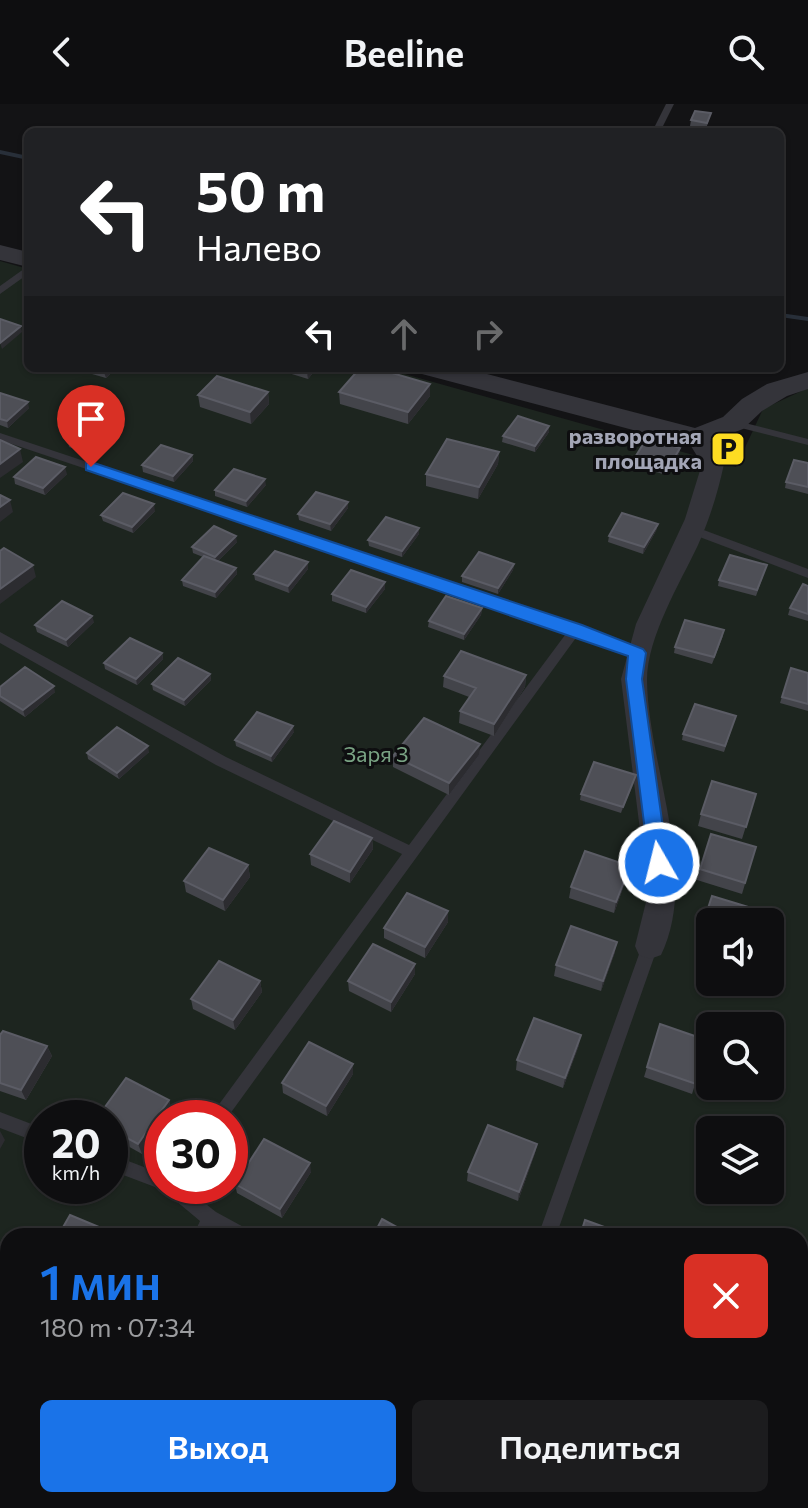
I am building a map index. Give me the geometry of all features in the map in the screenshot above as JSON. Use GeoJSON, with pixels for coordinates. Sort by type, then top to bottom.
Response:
{"type":"FeatureCollection","features":[{"type":"Feature","properties":{"kind":"street"},"geometry":{"type":"LineString","coordinates":[[0,252],[24,259]]}},
{"type":"Feature","properties":{"kind":"street"},"geometry":{"type":"LineString","coordinates":[[447,372],[697,438],[733,423],[752,405],[777,390],[808,380]]}},
{"type":"Feature","properties":{"kind":"street"},"geometry":{"type":"LineString","coordinates":[[650,946],[663,894],[634,679],[637,653],[693,530],[713,464],[697,438]]}},
{"type":"Feature","properties":{"kind":"lane"},"geometry":{"type":"LineString","coordinates":[[658,128],[670,104]]}},
{"type":"Feature","properties":{"kind":"lane"},"geometry":{"type":"LineString","coordinates":[[0,291],[24,272]]}},
{"type":"Feature","properties":{"kind":"lane"},"geometry":{"type":"LineString","coordinates":[[733,423],[808,442]]}},
{"type":"Feature","properties":{"kind":"lane"},"geometry":{"type":"LineString","coordinates":[[0,436],[576,629],[637,653]]}},
{"type":"Feature","properties":{"kind":"lane"},"geometry":{"type":"LineString","coordinates":[[693,530],[808,574]]}},
{"type":"Feature","properties":{"kind":"lane"},"geometry":{"type":"LineString","coordinates":[[230,1100],[576,629]]}},
{"type":"Feature","properties":{"kind":"lane"},"geometry":{"type":"LineString","coordinates":[[0,637],[221,761],[411,852]]}},
{"type":"Feature","properties":{"kind":"lane"},"geometry":{"type":"LineString","coordinates":[[550,1228],[650,946]]}},
{"type":"Feature","properties":{"kind":"lane"},"geometry":{"type":"LineString","coordinates":[[0,1120],[24,1129]]}},
{"type":"Feature","properties":{"kind":"lane"},"geometry":{"type":"LineString","coordinates":[[192,1204],[228,1228]]}},
{"type":"Feature","properties":{"kind":"lane"},"geometry":{"type":"LineString","coordinates":[[206,1228],[210,1218]]}},
{"type":"Feature","properties":{"kind":"green space","name":"Заря 3"},"geometry":{"type":"Polygon","coordinates":[[[0,261],[24,268],[24,372],[397,372],[736,467],[763,409],[808,388],[808,1228],[0,1228],[0,261]]]}},
{"type":"Feature","properties":{"kind":"building"},"geometry":{"type":"Polygon","coordinates":[[[695,111],[711,113],[707,123],[691,120],[695,111]]]}},
{"type":"Feature","properties":{"kind":"building"},"geometry":{"type":"Polygon","coordinates":[[[0,319],[21,326],[0,343],[0,319]]]}},
{"type":"Feature","properties":{"kind":"building"},"geometry":{"type":"Polygon","coordinates":[[[356,372],[389,372],[430,384],[408,412],[339,392],[356,372]]]}},
{"type":"Feature","properties":{"kind":"building"},"geometry":{"type":"Polygon","coordinates":[[[217,376],[268,392],[250,412],[198,395],[217,376]]]}},
{"type":"Feature","properties":{"kind":"building"},"geometry":{"type":"Polygon","coordinates":[[[0,393],[28,402],[7,421],[0,419],[0,393]]]}},
{"type":"Feature","properties":{"kind":"building"},"geometry":{"type":"Polygon","coordinates":[[[518,416],[549,426],[535,446],[503,436],[518,416]]]}},
{"type":"Feature","properties":{"kind":"building"},"geometry":{"type":"Polygon","coordinates":[[[88,421],[117,430],[97,450],[68,441],[88,421]]]}},
{"type":"Feature","properties":{"kind":"building"},"geometry":{"type":"Polygon","coordinates":[[[647,438],[680,448],[668,469],[634,459],[647,438]]]}},
{"type":"Feature","properties":{"kind":"building"},"geometry":{"type":"Polygon","coordinates":[[[447,439],[499,452],[479,487],[426,474],[447,439]]]}},
{"type":"Feature","properties":{"kind":"building"},"geometry":{"type":"Polygon","coordinates":[[[0,440],[20,449],[0,464],[0,440]]]}},
{"type":"Feature","properties":{"kind":"building"},"geometry":{"type":"Polygon","coordinates":[[[161,445],[192,455],[173,476],[142,465],[161,445]]]}},
{"type":"Feature","properties":{"kind":"building"},"geometry":{"type":"Polygon","coordinates":[[[36,457],[65,467],[43,488],[14,477],[36,457]]]}},
{"type":"Feature","properties":{"kind":"building"},"geometry":{"type":"Polygon","coordinates":[[[794,460],[808,463],[808,487],[786,482],[794,460]]]}},
{"type":"Feature","properties":{"kind":"building"},"geometry":{"type":"Polygon","coordinates":[[[234,469],[265,479],[246,501],[215,490],[234,469]]]}},
{"type":"Feature","properties":{"kind":"building"},"geometry":{"type":"Polygon","coordinates":[[[316,492],[348,502],[330,524],[298,514],[316,492]]]}},
{"type":"Feature","properties":{"kind":"building"},"geometry":{"type":"Polygon","coordinates":[[[123,493],[154,504],[132,527],[101,515],[123,493]]]}},
{"type":"Feature","properties":{"kind":"building"},"geometry":{"type":"Polygon","coordinates":[[[0,495],[10,500],[0,507],[0,495]]]}},
{"type":"Feature","properties":{"kind":"building"},"geometry":{"type":"Polygon","coordinates":[[[622,513],[658,524],[644,547],[609,536],[622,513]]]}},
{"type":"Feature","properties":{"kind":"building"},"geometry":{"type":"Polygon","coordinates":[[[386,517],[419,528],[402,551],[368,540],[386,517]]]}},
{"type":"Feature","properties":{"kind":"building"},"geometry":{"type":"Polygon","coordinates":[[[214,526],[236,536],[215,557],[192,547],[214,526]]]}},
{"type":"Feature","properties":{"kind":"building"},"geometry":{"type":"Polygon","coordinates":[[[4,548],[33,565],[0,589],[0,551],[4,548]]]}},
{"type":"Feature","properties":{"kind":"building"},"geometry":{"type":"Polygon","coordinates":[[[275,551],[308,562],[288,586],[254,574],[275,551]]]}},
{"type":"Feature","properties":{"kind":"building"},"geometry":{"type":"Polygon","coordinates":[[[479,552],[514,564],[498,588],[462,576],[479,552]]]}},
{"type":"Feature","properties":{"kind":"building"},"geometry":{"type":"Polygon","coordinates":[[[730,555],[767,565],[757,590],[719,580],[730,555]]]}},
{"type":"Feature","properties":{"kind":"building"},"geometry":{"type":"Polygon","coordinates":[[[204,556],[236,568],[215,592],[182,580],[204,556]]]}},
{"type":"Feature","properties":{"kind":"building"},"geometry":{"type":"Polygon","coordinates":[[[351,570],[385,582],[366,607],[332,594],[351,570]]]}},
{"type":"Feature","properties":{"kind":"building"},"geometry":{"type":"Polygon","coordinates":[[[803,584],[808,586],[808,614],[790,608],[803,584]]]}},
{"type":"Feature","properties":{"kind":"building"},"geometry":{"type":"Polygon","coordinates":[[[446,596],[482,608],[464,634],[429,621],[446,596]]]}},
{"type":"Feature","properties":{"kind":"building"},"geometry":{"type":"Polygon","coordinates":[[[62,601],[92,616],[66,640],[35,625],[62,601]]]}},
{"type":"Feature","properties":{"kind":"building"},"geometry":{"type":"Polygon","coordinates":[[[685,620],[724,630],[714,657],[675,647],[685,620]]]}},
{"type":"Feature","properties":{"kind":"building"},"geometry":{"type":"Polygon","coordinates":[[[130,638],[162,653],[136,679],[104,663],[130,638]]]}},
{"type":"Feature","properties":{"kind":"building"},"geometry":{"type":"Polygon","coordinates":[[[461,651],[526,675],[494,724],[460,711],[476,688],[444,676],[461,651]]]}},
{"type":"Feature","properties":{"kind":"building"},"geometry":{"type":"Polygon","coordinates":[[[178,658],[210,674],[184,700],[152,684],[178,658]]]}},
{"type":"Feature","properties":{"kind":"building"},"geometry":{"type":"Polygon","coordinates":[[[25,667],[54,686],[23,710],[0,696],[0,687],[25,667]]]}},
{"type":"Feature","properties":{"kind":"building"},"geometry":{"type":"Polygon","coordinates":[[[791,668],[808,673],[808,704],[782,697],[791,668]]]}},
{"type":"Feature","properties":{"kind":"building"},"geometry":{"type":"Polygon","coordinates":[[[695,704],[736,716],[725,746],[683,734],[695,704]]]}},
{"type":"Feature","properties":{"kind":"building"},"geometry":{"type":"Polygon","coordinates":[[[257,712],[293,726],[271,756],[235,740],[257,712]]]}},
{"type":"Feature","properties":{"kind":"building"},"geometry":{"type":"Polygon","coordinates":[[[424,718],[480,744],[449,783],[393,756],[424,718]]]}},
{"type":"Feature","properties":{"kind":"building"},"geometry":{"type":"Polygon","coordinates":[[[117,727],[148,746],[117,773],[87,753],[117,727]]]}},
{"type":"Feature","properties":{"kind":"building"},"geometry":{"type":"Polygon","coordinates":[[[594,762],[636,775],[623,807],[581,794],[594,762]]]}},
{"type":"Feature","properties":{"kind":"building"},"geometry":{"type":"Polygon","coordinates":[[[712,781],[756,794],[746,827],[701,814],[712,781]]]}},
{"type":"Feature","properties":{"kind":"building"},"geometry":{"type":"Polygon","coordinates":[[[334,821],[372,838],[350,872],[310,854],[334,821]]]}},
{"type":"Feature","properties":{"kind":"building"},"geometry":{"type":"Polygon","coordinates":[[[711,834],[756,847],[745,883],[700,869],[711,834]]]}},
{"type":"Feature","properties":{"kind":"building"},"geometry":{"type":"Polygon","coordinates":[[[209,848],[248,865],[223,900],[184,881],[209,848]]]}},
{"type":"Feature","properties":{"kind":"building"},"geometry":{"type":"Polygon","coordinates":[[[585,851],[630,866],[616,902],[571,887],[585,851]]]}},
{"type":"Feature","properties":{"kind":"building"},"geometry":{"type":"Polygon","coordinates":[[[407,893],[448,911],[425,947],[384,928],[407,893]]]}},
{"type":"Feature","properties":{"kind":"building"},"geometry":{"type":"Polygon","coordinates":[[[712,896],[751,908],[708,908],[712,896]]]}},
{"type":"Feature","properties":{"kind":"building"},"geometry":{"type":"Polygon","coordinates":[[[571,926],[617,942],[603,981],[556,965],[571,926]]]}},
{"type":"Feature","properties":{"kind":"building"},"geometry":{"type":"Polygon","coordinates":[[[373,944],[415,964],[391,1002],[348,981],[373,944]]]}},
{"type":"Feature","properties":{"kind":"building"},"geometry":{"type":"Polygon","coordinates":[[[219,961],[260,981],[233,1020],[191,999],[219,961]]]}},
{"type":"Feature","properties":{"kind":"building"},"geometry":{"type":"Polygon","coordinates":[[[534,1018],[581,1035],[565,1078],[517,1060],[534,1018]]]}},
{"type":"Feature","properties":{"kind":"building"},"geometry":{"type":"Polygon","coordinates":[[[660,1024],[696,1036],[696,1084],[647,1067],[660,1024]]]}},
{"type":"Feature","properties":{"kind":"building"},"geometry":{"type":"Polygon","coordinates":[[[3,1031],[47,1046],[21,1090],[0,1083],[0,1035],[3,1031]]]}},
{"type":"Feature","properties":{"kind":"building"},"geometry":{"type":"Polygon","coordinates":[[[309,1042],[353,1064],[326,1106],[282,1083],[309,1042]]]}},
{"type":"Feature","properties":{"kind":"building"},"geometry":{"type":"Polygon","coordinates":[[[126,1078],[169,1100],[144,1100],[144,1135],[138,1144],[128,1139],[128,1100],[110,1100],[126,1078]]]}},
{"type":"Feature","properties":{"kind":"building"},"geometry":{"type":"Polygon","coordinates":[[[488,1125],[537,1144],[519,1192],[468,1172],[488,1125]]]}},
{"type":"Feature","properties":{"kind":"building"},"geometry":{"type":"Polygon","coordinates":[[[264,1139],[310,1163],[280,1209],[248,1191],[248,1164],[264,1139]]]}},
{"type":"Feature","properties":{"kind":"building"},"geometry":{"type":"Polygon","coordinates":[[[70,1215],[101,1228],[63,1228],[70,1215]]]}},
{"type":"Feature","properties":{"kind":"building"},"geometry":{"type":"Polygon","coordinates":[[[382,1219],[398,1228],[377,1228],[382,1219]]]}},
{"type":"Feature","properties":{"kind":"building"},"geometry":{"type":"Polygon","coordinates":[[[585,1220],[607,1228],[582,1228],[585,1220]]]}},
{"type":"Feature","properties":{"kind":"waterway"},"geometry":{"type":"LineString","coordinates":[[0,152],[24,157]]}},
{"type":"Feature","properties":{"kind":"waterway"},"geometry":{"type":"LineString","coordinates":[[784,316],[808,319]]}},
{"type":"Feature","properties":{"kind":"place","name":"разворотная площадка"},"geometry":{"type":"Point","coordinates":[728,449]}},
{"type":"Feature","properties":{"kind":"route"},"geometry":{"type":"LineString","coordinates":[[91,467],[576,629],[637,653],[634,679],[659,863]]}}]}
